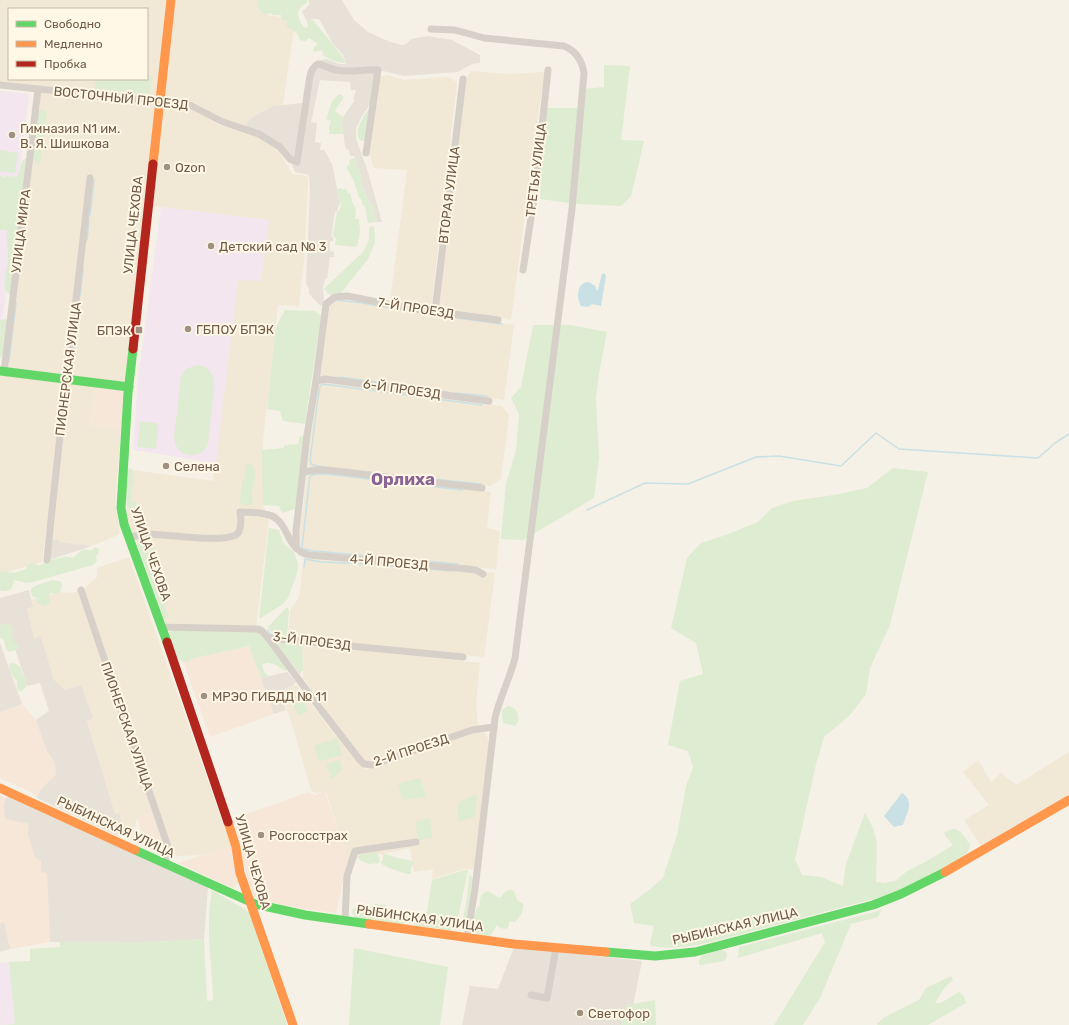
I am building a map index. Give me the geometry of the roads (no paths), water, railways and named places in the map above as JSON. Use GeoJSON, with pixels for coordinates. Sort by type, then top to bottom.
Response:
{"type":"FeatureCollection","features":[{"type":"Feature","properties":{"kind":"street","name":"УЛИЦА ЧЕХОВА"},"geometry":{"type":"LineString","coordinates":[[171,0],[129,387],[120,501],[122,518],[162,627],[229,825],[236,847],[240,873],[293,1025]]}},
{"type":"Feature","properties":{"kind":"street"},"geometry":{"type":"LineString","coordinates":[[431,28],[460,31],[484,38],[564,46],[575,53],[580,60],[584,73],[572,209],[515,658],[498,707],[494,727],[475,889],[466,938]]}},
{"type":"Feature","properties":{"kind":"street","name":"ВОСТОЧНЫЙ ПРОЕЗД"},"geometry":{"type":"LineString","coordinates":[[0,86],[190,105],[223,122],[259,134],[280,147],[290,160],[297,162],[308,82],[314,67],[318,64],[335,70],[378,70],[366,153]]}},
{"type":"Feature","properties":{"kind":"street","name":"ТРЕТЬЯ УЛИЦА"},"geometry":{"type":"LineString","coordinates":[[523,270],[535,192],[548,70]]}},
{"type":"Feature","properties":{"kind":"street","name":"ВТОРАЯ УЛИЦА"},"geometry":{"type":"LineString","coordinates":[[434,312],[463,79]]}},
{"type":"Feature","properties":{"kind":"street","name":"УЛИЦА МИРА"},"geometry":{"type":"LineString","coordinates":[[2,372],[38,90]]}},
{"type":"Feature","properties":{"kind":"street","name":"ПИОНЕРСКАЯ УЛИЦА"},"geometry":{"type":"LineString","coordinates":[[47,560],[59,437],[90,178]]}},
{"type":"Feature","properties":{"kind":"street","name":"7-Й ПРОЕЗД"},"geometry":{"type":"LineString","coordinates":[[316,381],[326,304],[335,297],[347,296],[434,312],[498,320]]}},
{"type":"Feature","properties":{"kind":"street"},"geometry":{"type":"LineString","coordinates":[[2,372],[129,387]]}},
{"type":"Feature","properties":{"kind":"street","name":"6-Й ПРОЕЗД"},"geometry":{"type":"LineString","coordinates":[[316,381],[325,379],[489,401]]}},
{"type":"Feature","properties":{"kind":"street"},"geometry":{"type":"LineString","coordinates":[[296,548],[296,531],[304,472],[307,435],[316,381]]}},
{"type":"Feature","properties":{"kind":"street"},"geometry":{"type":"LineString","coordinates":[[304,472],[327,470],[482,488]]}},
{"type":"Feature","properties":{"kind":"street"},"geometry":{"type":"LineString","coordinates":[[130,537],[145,534],[199,538],[231,537],[237,534],[239,530],[240,512],[249,512],[272,516],[283,525],[296,548]]}},
{"type":"Feature","properties":{"kind":"street","name":"4-Й ПРОЕЗД"},"geometry":{"type":"LineString","coordinates":[[296,548],[301,552],[310,555],[468,569],[476,570],[483,574]]}},
{"type":"Feature","properties":{"kind":"street","name":"ПИОНЕРСКАЯ УЛИЦА"},"geometry":{"type":"LineString","coordinates":[[81,590],[167,844],[168,853],[165,863]]}},
{"type":"Feature","properties":{"kind":"street","name":"3-Й ПРОЕЗД"},"geometry":{"type":"LineString","coordinates":[[162,627],[258,629],[268,638],[464,657]]}},
{"type":"Feature","properties":{"kind":"street","name":"2-Й ПРОЕЗД"},"geometry":{"type":"LineString","coordinates":[[268,638],[322,711],[364,764],[372,765],[472,730],[494,727]]}},
{"type":"Feature","properties":{"kind":"street","name":"РЫБИНСКАЯ УЛИЦА"},"geometry":{"type":"LineString","coordinates":[[0,788],[249,901],[274,909],[345,921],[466,938],[556,948],[655,956],[695,952],[889,900],[921,886],[1030,821],[1069,800]]}},
{"type":"Feature","properties":{"kind":"street"},"geometry":{"type":"LineString","coordinates":[[345,921],[347,876],[355,852],[416,842]]}},
{"type":"Feature","properties":{"kind":"street"},"geometry":{"type":"LineString","coordinates":[[531,995],[547,998],[556,948]]}},
{"type":"Feature","properties":{"kind":"water"},"geometry":{"type":"Polygon","coordinates":[[[604,273],[606,276],[601,306],[592,304],[588,307],[581,306],[578,294],[582,284],[589,282],[595,286],[597,291],[602,274],[604,273]]]}},
{"type":"Feature","properties":{"kind":"water"},"geometry":{"type":"Polygon","coordinates":[[[902,793],[908,800],[909,808],[903,825],[894,827],[884,816],[902,793]]]}},
{"type":"Feature","properties":{"kind":"waterway"},"geometry":{"type":"LineString","coordinates":[[90,215],[94,180]]}},
{"type":"Feature","properties":{"kind":"waterway"},"geometry":{"type":"LineString","coordinates":[[87,240],[89,221]]}},
{"type":"Feature","properties":{"kind":"waterway"},"geometry":{"type":"LineString","coordinates":[[80,296],[83,269]]}},
{"type":"Feature","properties":{"kind":"waterway"},"geometry":{"type":"LineString","coordinates":[[337,300],[392,308]]}},
{"type":"Feature","properties":{"kind":"waterway"},"geometry":{"type":"LineString","coordinates":[[78,320],[79,301]]}},
{"type":"Feature","properties":{"kind":"waterway"},"geometry":{"type":"LineString","coordinates":[[9,361],[16,303]]}},
{"type":"Feature","properties":{"kind":"waterway"},"geometry":{"type":"LineString","coordinates":[[450,317],[502,324]]}},
{"type":"Feature","properties":{"kind":"waterway"},"geometry":{"type":"LineString","coordinates":[[74,351],[77,331]]}},
{"type":"Feature","properties":{"kind":"waterway"},"geometry":{"type":"LineString","coordinates":[[67,345],[68,340]]}},
{"type":"Feature","properties":{"kind":"waterway"},"geometry":{"type":"LineString","coordinates":[[340,377],[447,392]]}},
{"type":"Feature","properties":{"kind":"waterway"},"geometry":{"type":"LineString","coordinates":[[324,467],[312,465],[310,460],[320,386],[323,384],[482,405]]}},
{"type":"Feature","properties":{"kind":"waterway"},"geometry":{"type":"LineString","coordinates":[[455,393],[487,396]]}},
{"type":"Feature","properties":{"kind":"waterway"},"geometry":{"type":"LineString","coordinates":[[587,510],[645,483],[688,484],[756,457],[779,456],[841,466],[876,433],[899,449],[1038,458],[1055,443],[1069,434]]}},
{"type":"Feature","properties":{"kind":"waterway"},"geometry":{"type":"LineString","coordinates":[[458,564],[314,551],[304,549],[302,547],[310,476],[316,474],[327,474],[462,490]]}},
{"type":"Feature","properties":{"kind":"waterway"},"geometry":{"type":"LineString","coordinates":[[432,479],[481,484]]}},
{"type":"Feature","properties":{"kind":"waterway"},"geometry":{"type":"LineString","coordinates":[[304,567],[305,559],[321,562],[368,564],[453,571]]}},
{"type":"Feature","properties":{"kind":"waterway"},"geometry":{"type":"LineString","coordinates":[[268,630],[269,633],[273,635]]}},
{"type":"Feature","properties":{"kind":"place","name":"Гимназия N1 им. В. Я. Шишкова"},"geometry":{"type":"Point","coordinates":[12,135]}},
{"type":"Feature","properties":{"kind":"place","name":"Ozon"},"geometry":{"type":"Point","coordinates":[167,167]}},
{"type":"Feature","properties":{"kind":"place","name":"Детский сад № 3"},"geometry":{"type":"Point","coordinates":[211,246]}},
{"type":"Feature","properties":{"kind":"place","name":"ГБПОУ БПЭК"},"geometry":{"type":"Point","coordinates":[188,329]}},
{"type":"Feature","properties":{"kind":"place","name":"БПЭК"},"geometry":{"type":"Point","coordinates":[139,330]}},
{"type":"Feature","properties":{"kind":"place","name":"Селена"},"geometry":{"type":"Point","coordinates":[166,466]}},
{"type":"Feature","properties":{"kind":"place","name":"МРЭО ГИБДД № 11"},"geometry":{"type":"Point","coordinates":[204,696]}},
{"type":"Feature","properties":{"kind":"place","name":"Росгосстрах"},"geometry":{"type":"Point","coordinates":[261,835]}},
{"type":"Feature","properties":{"kind":"place","name":"Светофор"},"geometry":{"type":"Point","coordinates":[580,1013]}},
{"type":"Feature","properties":{"kind":"district","name":"Орлиха"},"geometry":{"type":"Point","coordinates":[403,479]}}]}
